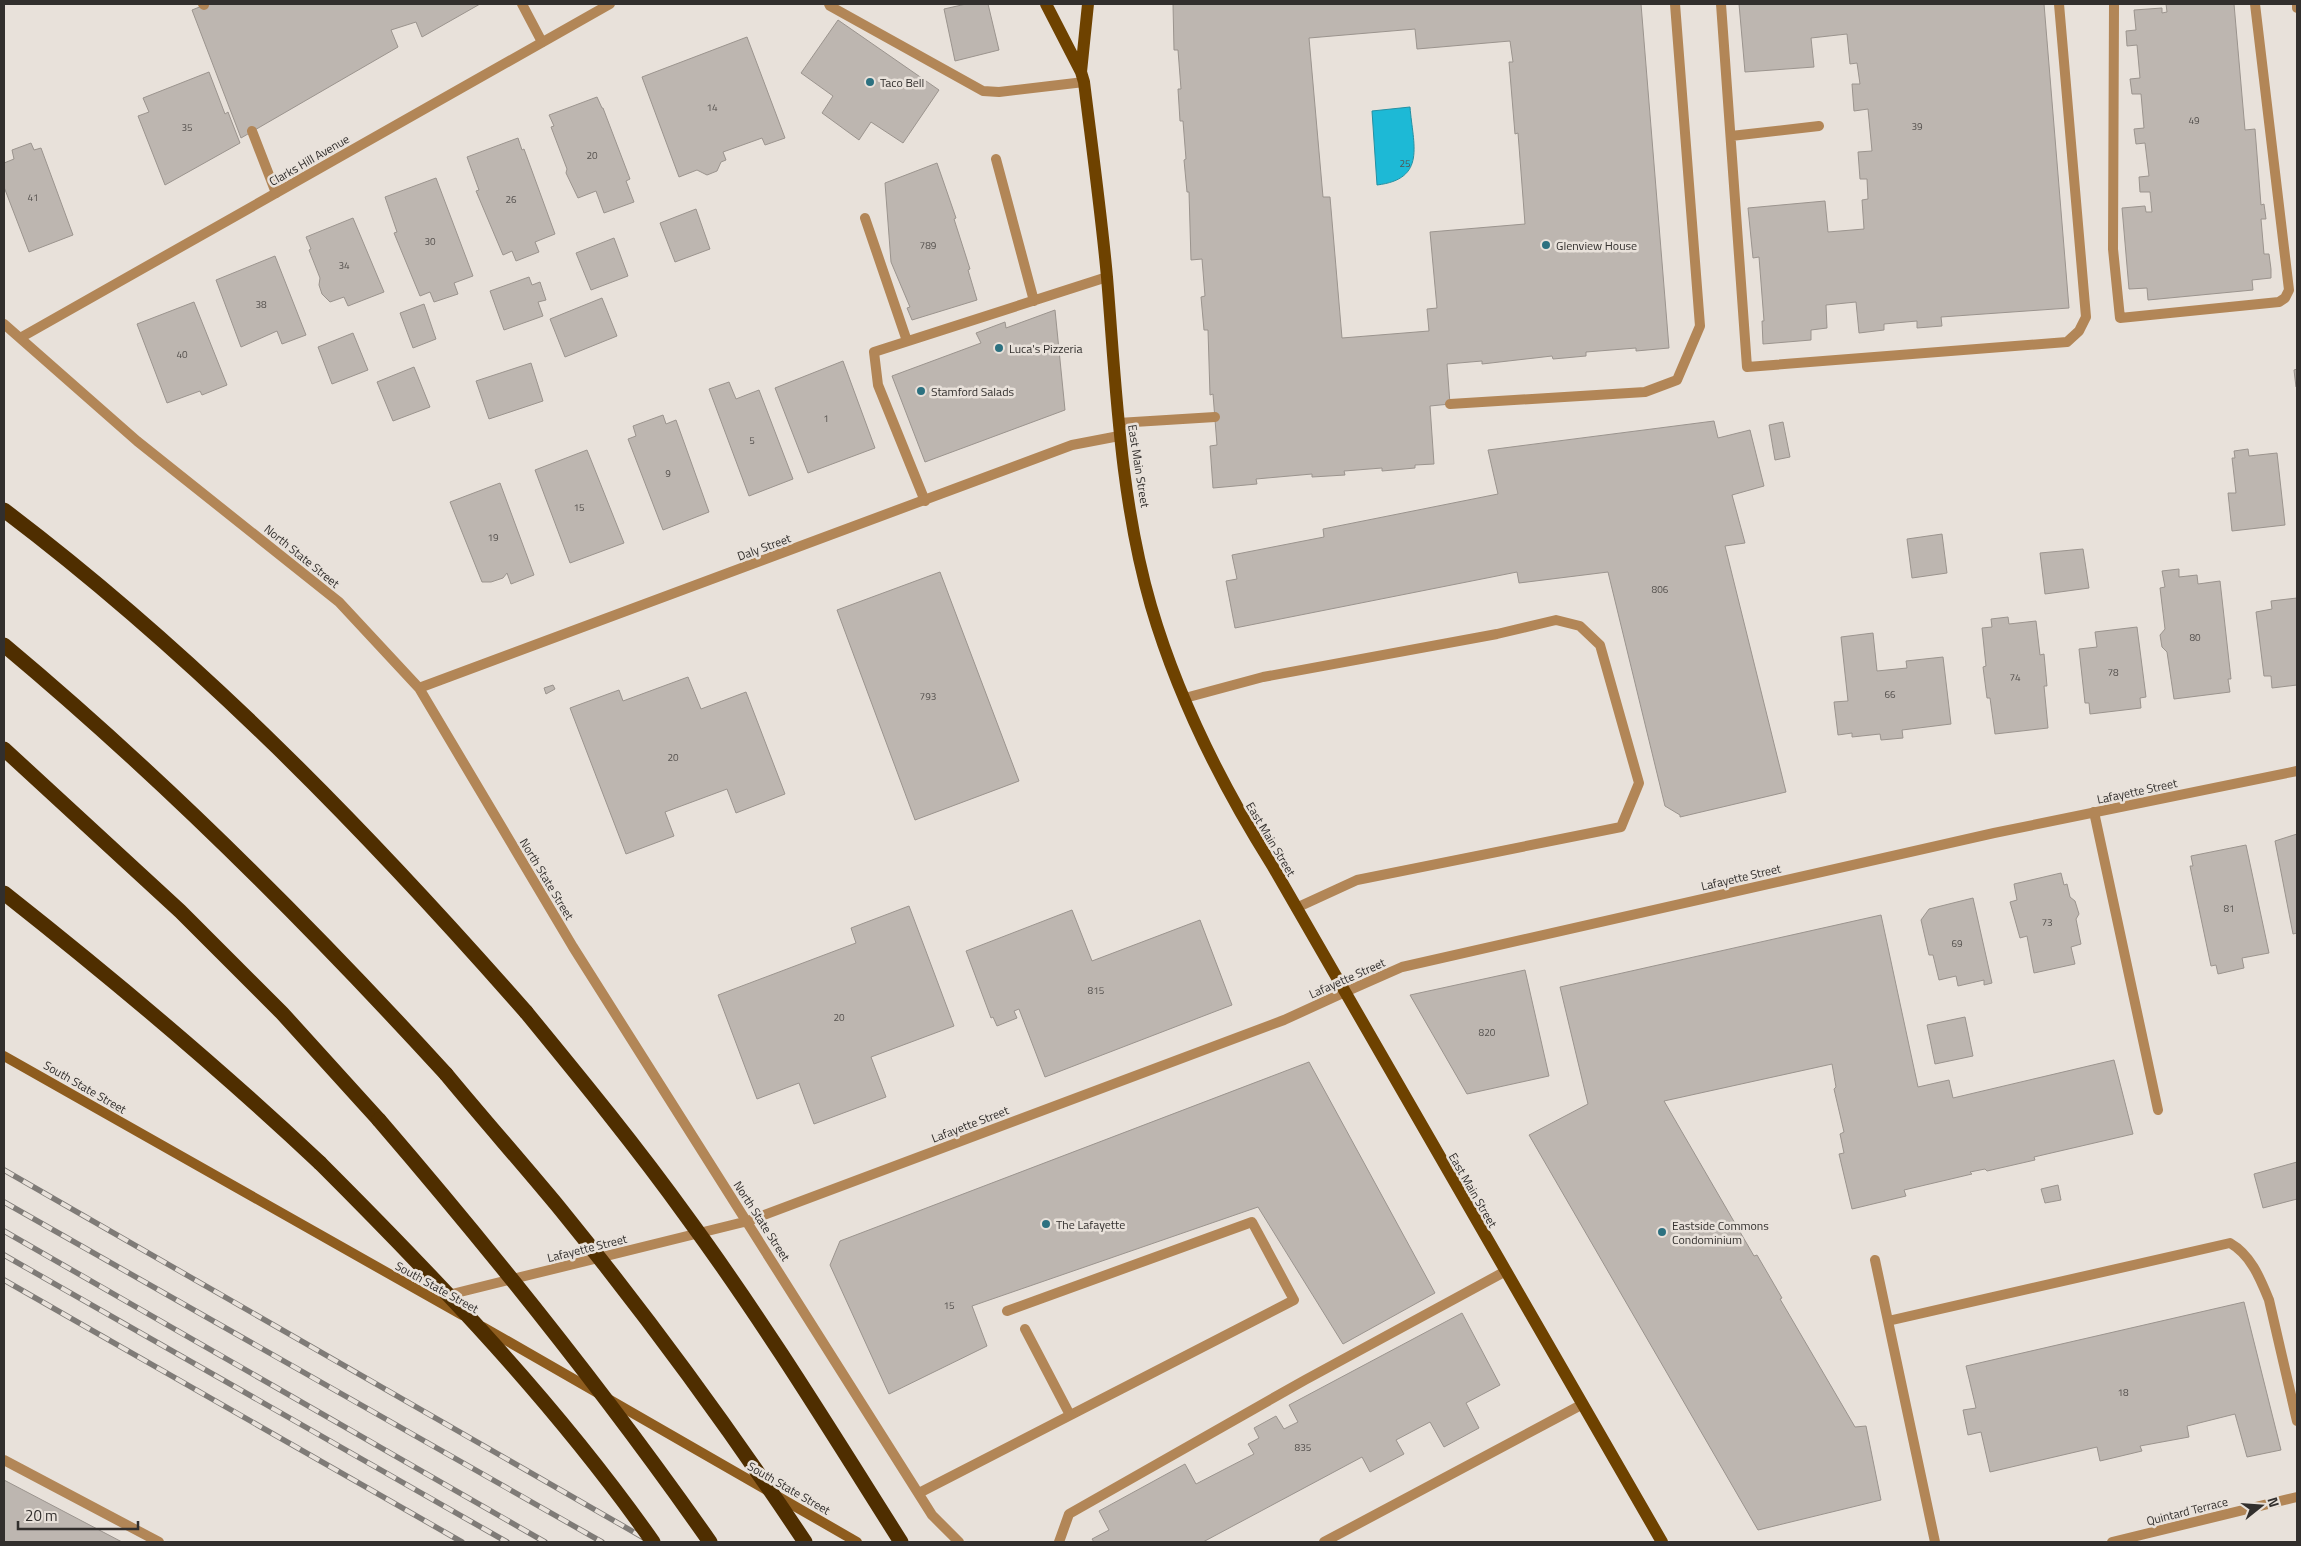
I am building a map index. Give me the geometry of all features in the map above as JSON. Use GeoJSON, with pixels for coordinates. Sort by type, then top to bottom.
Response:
{"type":"FeatureCollection","features":[{"type":"Feature","properties":{"kind":"highway"},"geometry":{"type":"LineString","coordinates":[[4,510],[103,590],[185,661],[268,738],[404,876],[526,1012],[603,1107],[688,1218],[782,1355],[901,1542]]}},
{"type":"Feature","properties":{"kind":"highway"},"geometry":{"type":"LineString","coordinates":[[4,645],[160,782],[267,884],[370,990],[446,1074],[562,1211],[651,1325],[738,1442],[806,1542]]}},
{"type":"Feature","properties":{"kind":"highway"},"geometry":{"type":"LineString","coordinates":[[4,749],[180,911],[282,1013],[379,1120],[473,1229],[564,1343],[650,1457],[710,1542]]}},
{"type":"Feature","properties":{"kind":"highway"},"geometry":{"type":"LineString","coordinates":[[4,893],[174,1030],[254,1100],[320,1163],[463,1310],[580,1447],[653,1542]]}},
{"type":"Feature","properties":{"kind":"main road","name":"East Main Street"},"geometry":{"type":"LineString","coordinates":[[1046,4],[1082,77]]}},
{"type":"Feature","properties":{"kind":"main road","name":"East Main Street"},"geometry":{"type":"LineString","coordinates":[[1088,4],[1082,77],[1097,179],[1107,277],[1119,436],[1136,537],[1150,604],[1169,658],[1223,784],[1662,1542]]}},
{"type":"Feature","properties":{"kind":"main road","name":"South State Street"},"geometry":{"type":"LineString","coordinates":[[4,1056],[434,1298],[857,1542]]}},
{"type":"Feature","properties":{"kind":"street"},"geometry":{"type":"LineString","coordinates":[[522,4],[542,42]]}},
{"type":"Feature","properties":{"kind":"street","name":"Clarks Hill Avenue"},"geometry":{"type":"LineString","coordinates":[[20,338],[610,4]]}},
{"type":"Feature","properties":{"kind":"street"},"geometry":{"type":"LineString","coordinates":[[829,4],[983,92],[999,92],[1082,77]]}},
{"type":"Feature","properties":{"kind":"street"},"geometry":{"type":"LineString","coordinates":[[1450,404],[1645,392],[1677,380],[1700,326],[1675,4]]}},
{"type":"Feature","properties":{"kind":"street"},"geometry":{"type":"LineString","coordinates":[[1721,4],[1747,367],[2067,342],[2079,331],[2086,317],[2059,4]]}},
{"type":"Feature","properties":{"kind":"street"},"geometry":{"type":"LineString","coordinates":[[2114,4],[2113,249],[2120,318],[2278,302],[2285,298],[2289,290],[2255,4]]}},
{"type":"Feature","properties":{"kind":"street"},"geometry":{"type":"LineString","coordinates":[[1731,136],[1819,126]]}},
{"type":"Feature","properties":{"kind":"street"},"geometry":{"type":"LineString","coordinates":[[252,131],[276,193]]}},
{"type":"Feature","properties":{"kind":"street"},"geometry":{"type":"LineString","coordinates":[[996,159],[1034,301]]}},
{"type":"Feature","properties":{"kind":"street"},"geometry":{"type":"LineString","coordinates":[[865,218],[907,341]]}},
{"type":"Feature","properties":{"kind":"street"},"geometry":{"type":"LineString","coordinates":[[925,501],[878,385],[874,352],[1107,277]]}},
{"type":"Feature","properties":{"kind":"street","name":"North State Street"},"geometry":{"type":"LineString","coordinates":[[4,324],[137,441],[339,602],[419,688],[578,955],[682,1122],[748,1221],[932,1514],[959,1542]]}},
{"type":"Feature","properties":{"kind":"street"},"geometry":{"type":"LineString","coordinates":[[1118,423],[1215,417]]}},
{"type":"Feature","properties":{"kind":"street","name":"Daly Street"},"geometry":{"type":"LineString","coordinates":[[419,688],[1072,445],[1119,436]]}},
{"type":"Feature","properties":{"kind":"street"},"geometry":{"type":"LineString","coordinates":[[1185,698],[1263,677],[1497,634],[1556,620],[1580,626],[1600,645],[1639,783],[1622,827],[1357,880],[1296,908]]}},
{"type":"Feature","properties":{"kind":"street","name":"Lafayette Street"},"geometry":{"type":"LineString","coordinates":[[434,1298],[748,1221],[1284,1020],[1402,967],[1994,833],[2297,771]]}},
{"type":"Feature","properties":{"kind":"street"},"geometry":{"type":"LineString","coordinates":[[2094,812],[2158,1110]]}},
{"type":"Feature","properties":{"kind":"street"},"geometry":{"type":"LineString","coordinates":[[919,1493],[1294,1300],[1252,1222],[1007,1311]]}},
{"type":"Feature","properties":{"kind":"street"},"geometry":{"type":"LineString","coordinates":[[1888,1321],[2230,1243],[2242,1250],[2269,1300],[2297,1422]]}},
{"type":"Feature","properties":{"kind":"street"},"geometry":{"type":"LineString","coordinates":[[1875,1260],[1936,1542]]}},
{"type":"Feature","properties":{"kind":"street"},"geometry":{"type":"LineString","coordinates":[[1059,1542],[1069,1514],[1305,1380],[1504,1272]]}},
{"type":"Feature","properties":{"kind":"street"},"geometry":{"type":"LineString","coordinates":[[1025,1329],[1070,1415]]}},
{"type":"Feature","properties":{"kind":"street"},"geometry":{"type":"LineString","coordinates":[[1324,1542],[1581,1405]]}},
{"type":"Feature","properties":{"kind":"street"},"geometry":{"type":"LineString","coordinates":[[4,1460],[159,1542]]}},
{"type":"Feature","properties":{"kind":"street","name":"Quintard Terrace"},"geometry":{"type":"LineString","coordinates":[[2112,1542],[2297,1497]]}},
{"type":"Feature","properties":{"kind":"water"},"geometry":{"type":"Polygon","coordinates":[[[1410,107],[1414,147],[1410,168],[1404,176],[1377,185],[1372,111],[1410,107]]]}},
{"type":"Feature","properties":{"kind":"building"},"geometry":{"type":"Polygon","coordinates":[[[207,4],[480,4],[422,37],[416,22],[391,30],[398,47],[241,138],[192,10],[207,4]]]}},
{"type":"Feature","properties":{"kind":"building"},"geometry":{"type":"Polygon","coordinates":[[[966,4],[988,4],[999,50],[955,61],[944,9],[966,4]]]}},
{"type":"Feature","properties":{"kind":"building","name":"Glenview House"},"geometry":{"type":"Polygon","coordinates":[[[1173,4],[1641,4],[1669,348],[1636,351],[1636,348],[1586,352],[1586,356],[1553,359],[1552,356],[1482,364],[1482,361],[1447,364],[1450,404],[1430,406],[1434,464],[1415,465],[1415,468],[1382,471],[1382,468],[1344,471],[1345,475],[1312,477],[1312,474],[1256,479],[1257,484],[1213,488],[1210,446],[1217,445],[1213,394],[1210,395],[1208,330],[1204,330],[1201,297],[1205,296],[1202,259],[1191,260],[1189,192],[1187,192],[1183,121],[1180,121],[1178,89],[1181,89],[1178,50],[1174,50],[1173,4]],[[1415,29],[1309,38],[1323,197],[1330,197],[1342,338],[1429,331],[1427,309],[1437,308],[1430,232],[1525,224],[1518,133],[1515,134],[1509,62],[1513,62],[1510,41],[1417,49],[1415,29]]]}},
{"type":"Feature","properties":{"kind":"building"},"geometry":{"type":"Polygon","coordinates":[[[1739,4],[2044,4],[2069,308],[1941,317],[1942,326],[1917,328],[1917,321],[1884,324],[1884,330],[1859,333],[1856,302],[1826,305],[1827,328],[1811,330],[1811,340],[1763,344],[1762,321],[1764,321],[1759,257],[1753,258],[1748,208],[1825,201],[1828,232],[1864,229],[1862,200],[1868,199],[1867,179],[1860,179],[1858,152],[1872,151],[1868,109],[1854,111],[1852,84],[1860,84],[1857,63],[1850,64],[1847,34],[1811,38],[1814,67],[1745,72],[1739,4]]]}},
{"type":"Feature","properties":{"kind":"building"},"geometry":{"type":"Polygon","coordinates":[[[2166,4],[2234,4],[2245,130],[2255,129],[2261,205],[2264,204],[2266,219],[2261,219],[2264,254],[2269,254],[2271,269],[2271,278],[2252,280],[2253,290],[2148,300],[2147,288],[2129,289],[2122,208],[2145,206],[2146,212],[2152,212],[2150,192],[2140,192],[2139,177],[2149,176],[2145,143],[2136,144],[2134,129],[2144,128],[2141,94],[2132,94],[2130,79],[2140,78],[2137,45],[2127,46],[2126,31],[2136,30],[2134,10],[2162,8],[2162,13],[2167,12],[2166,4]]]}},
{"type":"Feature","properties":{"kind":"building","name":"Taco Bell"},"geometry":{"type":"Polygon","coordinates":[[[838,20],[939,90],[903,143],[871,122],[859,140],[822,113],[833,96],[801,73],[838,20]]]}},
{"type":"Feature","properties":{"kind":"building"},"geometry":{"type":"Polygon","coordinates":[[[747,37],[785,138],[765,145],[762,138],[723,152],[726,160],[721,162],[717,171],[707,175],[697,170],[679,177],[642,77],[747,37]]]}},
{"type":"Feature","properties":{"kind":"building"},"geometry":{"type":"Polygon","coordinates":[[[209,72],[225,114],[228,112],[240,143],[165,185],[138,116],[149,112],[143,98],[209,72]]]}},
{"type":"Feature","properties":{"kind":"building"},"geometry":{"type":"Polygon","coordinates":[[[597,97],[630,179],[626,181],[634,202],[604,213],[596,191],[578,198],[566,173],[567,169],[551,127],[554,126],[549,115],[597,97]]]}},
{"type":"Feature","properties":{"kind":"building"},"geometry":{"type":"Polygon","coordinates":[[[518,138],[522,150],[524,149],[555,234],[535,242],[539,252],[516,261],[512,251],[503,255],[476,191],[479,190],[467,157],[518,138]]]}},
{"type":"Feature","properties":{"kind":"building"},"geometry":{"type":"Polygon","coordinates":[[[31,143],[34,150],[41,148],[73,235],[29,252],[4,187],[4,163],[14,159],[12,150],[31,143]]]}},
{"type":"Feature","properties":{"kind":"building"},"geometry":{"type":"Polygon","coordinates":[[[937,163],[956,218],[954,219],[970,269],[968,270],[977,300],[912,320],[907,308],[910,307],[891,262],[885,183],[937,163]]]}},
{"type":"Feature","properties":{"kind":"building"},"geometry":{"type":"Polygon","coordinates":[[[436,178],[473,276],[454,283],[458,294],[434,302],[430,292],[420,296],[394,233],[397,232],[385,197],[436,178]]]}},
{"type":"Feature","properties":{"kind":"building"},"geometry":{"type":"Polygon","coordinates":[[[696,209],[710,249],[675,262],[660,223],[696,209]]]}},
{"type":"Feature","properties":{"kind":"building"},"geometry":{"type":"Polygon","coordinates":[[[353,218],[384,292],[348,306],[344,297],[330,302],[322,294],[319,285],[320,278],[306,237],[353,218]]]}},
{"type":"Feature","properties":{"kind":"building"},"geometry":{"type":"Polygon","coordinates":[[[614,238],[628,276],[591,290],[576,253],[614,238]]]}},
{"type":"Feature","properties":{"kind":"building"},"geometry":{"type":"Polygon","coordinates":[[[275,256],[306,335],[282,344],[277,331],[241,347],[216,280],[275,256]]]}},
{"type":"Feature","properties":{"kind":"building"},"geometry":{"type":"Polygon","coordinates":[[[529,277],[532,285],[540,282],[546,300],[538,302],[543,316],[504,330],[490,291],[529,277]]]}},
{"type":"Feature","properties":{"kind":"building"},"geometry":{"type":"Polygon","coordinates":[[[602,298],[617,336],[565,357],[550,319],[602,298]]]}},
{"type":"Feature","properties":{"kind":"building"},"geometry":{"type":"Polygon","coordinates":[[[194,302],[227,385],[202,395],[200,391],[167,403],[137,324],[194,302]]]}},
{"type":"Feature","properties":{"kind":"building"},"geometry":{"type":"Polygon","coordinates":[[[424,304],[436,339],[413,348],[400,313],[424,304]]]}},
{"type":"Feature","properties":{"kind":"building"},"geometry":{"type":"Polygon","coordinates":[[[1055,310],[1065,410],[925,462],[892,376],[981,343],[976,333],[1005,322],[1006,328],[1055,310]]]}},
{"type":"Feature","properties":{"kind":"building"},"geometry":{"type":"Polygon","coordinates":[[[353,333],[368,370],[332,384],[318,347],[353,333]]]}},
{"type":"Feature","properties":{"kind":"building"},"geometry":{"type":"Polygon","coordinates":[[[843,361],[875,448],[808,473],[775,388],[843,361]]]}},
{"type":"Feature","properties":{"kind":"building"},"geometry":{"type":"Polygon","coordinates":[[[531,363],[543,401],[489,419],[476,381],[531,363]]]}},
{"type":"Feature","properties":{"kind":"building"},"geometry":{"type":"Polygon","coordinates":[[[414,367],[430,407],[393,421],[377,382],[414,367]]]}},
{"type":"Feature","properties":{"kind":"building"},"geometry":{"type":"Polygon","coordinates":[[[2297,369],[2297,387],[2296,387],[2294,370],[2297,369]]]}},
{"type":"Feature","properties":{"kind":"building"},"geometry":{"type":"Polygon","coordinates":[[[729,382],[736,399],[759,390],[793,479],[749,496],[709,389],[729,382]]]}},
{"type":"Feature","properties":{"kind":"building"},"geometry":{"type":"Polygon","coordinates":[[[663,415],[666,424],[676,420],[709,512],[663,530],[628,439],[636,436],[633,426],[663,415]]]}},
{"type":"Feature","properties":{"kind":"building"},"geometry":{"type":"Polygon","coordinates":[[[1714,421],[1718,438],[1750,430],[1764,486],[1732,495],[1745,543],[1725,546],[1786,792],[1680,817],[1680,815],[1665,806],[1608,572],[1519,583],[1517,572],[1235,628],[1226,581],[1237,579],[1232,555],[1324,537],[1323,529],[1498,494],[1488,450],[1714,421]]]}},
{"type":"Feature","properties":{"kind":"building"},"geometry":{"type":"Polygon","coordinates":[[[1783,422],[1790,457],[1775,460],[1769,425],[1783,422]]]}},
{"type":"Feature","properties":{"kind":"building"},"geometry":{"type":"Polygon","coordinates":[[[2248,449],[2249,456],[2277,453],[2285,525],[2232,531],[2228,493],[2236,493],[2232,458],[2235,458],[2234,451],[2248,449]]]}},
{"type":"Feature","properties":{"kind":"building"},"geometry":{"type":"Polygon","coordinates":[[[587,450],[624,543],[570,563],[535,470],[587,450]]]}},
{"type":"Feature","properties":{"kind":"building"},"geometry":{"type":"Polygon","coordinates":[[[500,483],[534,575],[511,584],[507,573],[503,578],[491,582],[482,582],[450,502],[500,483]]]}},
{"type":"Feature","properties":{"kind":"building"},"geometry":{"type":"Polygon","coordinates":[[[1942,534],[1947,573],[1912,578],[1907,539],[1942,534]]]}},
{"type":"Feature","properties":{"kind":"building"},"geometry":{"type":"Polygon","coordinates":[[[2083,549],[2089,588],[2045,594],[2040,553],[2083,549]]]}},
{"type":"Feature","properties":{"kind":"building"},"geometry":{"type":"Polygon","coordinates":[[[2179,569],[2179,577],[2197,575],[2198,584],[2220,581],[2231,679],[2228,679],[2230,692],[2174,699],[2167,652],[2162,647],[2160,635],[2165,629],[2160,588],[2165,587],[2162,571],[2179,569]]]}},
{"type":"Feature","properties":{"kind":"building"},"geometry":{"type":"Polygon","coordinates":[[[940,572],[1019,781],[915,820],[837,610],[940,572]]]}},
{"type":"Feature","properties":{"kind":"building"},"geometry":{"type":"Polygon","coordinates":[[[2297,598],[2297,685],[2272,688],[2271,676],[2264,676],[2256,612],[2272,609],[2271,601],[2297,598]]]}},
{"type":"Feature","properties":{"kind":"building"},"geometry":{"type":"Polygon","coordinates":[[[2008,617],[2009,624],[2036,621],[2040,655],[2044,654],[2047,686],[2044,686],[2048,728],[1995,734],[1990,698],[1987,698],[1983,667],[1986,666],[1982,628],[1992,627],[1991,619],[2008,617]]]}},
{"type":"Feature","properties":{"kind":"building"},"geometry":{"type":"Polygon","coordinates":[[[2137,627],[2146,697],[2140,698],[2141,708],[2090,714],[2089,703],[2085,703],[2079,649],[2097,647],[2095,632],[2137,627]]]}},
{"type":"Feature","properties":{"kind":"building"},"geometry":{"type":"Polygon","coordinates":[[[1873,633],[1877,671],[1907,668],[1906,661],[1943,657],[1951,724],[1902,730],[1903,738],[1881,740],[1880,734],[1852,737],[1852,733],[1838,735],[1834,702],[1848,701],[1841,637],[1873,633]]]}},
{"type":"Feature","properties":{"kind":"building"},"geometry":{"type":"Polygon","coordinates":[[[688,677],[701,709],[746,692],[785,794],[736,813],[727,789],[665,812],[674,836],[626,854],[570,708],[619,690],[623,701],[688,677]]]}},
{"type":"Feature","properties":{"kind":"building"},"geometry":{"type":"Polygon","coordinates":[[[553,685],[555,689],[546,694],[544,688],[553,685]]]}},
{"type":"Feature","properties":{"kind":"building"},"geometry":{"type":"Polygon","coordinates":[[[2297,834],[2297,933],[2293,934],[2275,841],[2297,834]]]}},
{"type":"Feature","properties":{"kind":"building"},"geometry":{"type":"Polygon","coordinates":[[[2246,845],[2269,953],[2242,958],[2244,968],[2218,974],[2216,965],[2211,966],[2190,866],[2193,866],[2191,856],[2246,845]]]}},
{"type":"Feature","properties":{"kind":"building"},"geometry":{"type":"Polygon","coordinates":[[[2061,873],[2064,885],[2067,884],[2070,897],[2075,901],[2079,914],[2076,919],[2081,944],[2071,947],[2075,964],[2034,973],[2027,936],[2020,938],[2010,902],[2017,900],[2014,884],[2061,873]]]}},
{"type":"Feature","properties":{"kind":"building"},"geometry":{"type":"Polygon","coordinates":[[[1973,898],[1992,983],[1984,985],[1984,980],[1958,986],[1956,976],[1939,980],[1933,955],[1929,955],[1921,920],[1929,909],[1973,898]]]}},
{"type":"Feature","properties":{"kind":"building"},"geometry":{"type":"Polygon","coordinates":[[[909,906],[954,1026],[871,1057],[886,1097],[814,1124],[799,1083],[757,1099],[718,995],[856,943],[851,928],[909,906]]]}},
{"type":"Feature","properties":{"kind":"building"},"geometry":{"type":"Polygon","coordinates":[[[1072,910],[1092,961],[1200,920],[1232,1005],[1045,1077],[1019,1009],[1014,1011],[1017,1018],[997,1026],[993,1017],[991,1018],[966,951],[1072,910]]]}},
{"type":"Feature","properties":{"kind":"building","name":"Eastside Commons Condominium"},"geometry":{"type":"Polygon","coordinates":[[[1881,915],[1918,1087],[1949,1080],[1953,1098],[2114,1060],[2133,1134],[2034,1157],[2035,1160],[1987,1171],[1985,1169],[1970,1172],[1972,1174],[1904,1190],[1906,1196],[1852,1209],[1839,1154],[1844,1153],[1840,1134],[1844,1132],[1834,1089],[1836,1087],[1832,1064],[1664,1101],[1754,1256],[1757,1255],[1782,1298],[1780,1299],[1855,1427],[1866,1426],[1881,1500],[1758,1530],[1529,1135],[1588,1104],[1560,987],[1881,915]]]}},
{"type":"Feature","properties":{"kind":"building"},"geometry":{"type":"Polygon","coordinates":[[[1525,970],[1549,1076],[1467,1094],[1410,995],[1525,970]]]}},
{"type":"Feature","properties":{"kind":"building"},"geometry":{"type":"Polygon","coordinates":[[[1965,1017],[1973,1056],[1935,1064],[1927,1025],[1965,1017]]]}},
{"type":"Feature","properties":{"kind":"building","name":"The Lafayette"},"geometry":{"type":"Polygon","coordinates":[[[1309,1062],[1435,1293],[1343,1344],[1258,1207],[972,1306],[987,1346],[889,1394],[830,1265],[840,1241],[1309,1062]]]}},
{"type":"Feature","properties":{"kind":"building"},"geometry":{"type":"Polygon","coordinates":[[[2297,1162],[2297,1199],[2263,1208],[2254,1174],[2297,1162]]]}},
{"type":"Feature","properties":{"kind":"building"},"geometry":{"type":"Polygon","coordinates":[[[2058,1185],[2061,1200],[2045,1203],[2041,1189],[2058,1185]]]}},
{"type":"Feature","properties":{"kind":"building"},"geometry":{"type":"Polygon","coordinates":[[[2244,1302],[2281,1450],[2247,1457],[2235,1414],[2187,1426],[2189,1437],[2140,1446],[2142,1451],[2100,1461],[2097,1447],[1990,1472],[1981,1432],[1968,1435],[1963,1410],[1976,1408],[1966,1366],[2244,1302]]]}},
{"type":"Feature","properties":{"kind":"building"},"geometry":{"type":"Polygon","coordinates":[[[1462,1313],[1500,1385],[1466,1403],[1479,1428],[1444,1447],[1430,1422],[1396,1440],[1404,1454],[1370,1472],[1362,1457],[1203,1542],[1094,1542],[1092,1539],[1109,1530],[1099,1511],[1185,1464],[1196,1484],[1254,1454],[1248,1444],[1259,1438],[1254,1428],[1276,1416],[1284,1429],[1298,1422],[1289,1405],[1462,1313]]]}},
{"type":"Feature","properties":{"kind":"building"},"geometry":{"type":"Polygon","coordinates":[[[4,1480],[122,1542],[4,1542],[4,1480]]]}},
{"type":"Feature","properties":{"kind":"railway"},"geometry":{"type":"LineString","coordinates":[[4,1170],[651,1542]]}},
{"type":"Feature","properties":{"kind":"railway"},"geometry":{"type":"LineString","coordinates":[[4,1202],[602,1542]]}},
{"type":"Feature","properties":{"kind":"railway"},"geometry":{"type":"LineString","coordinates":[[4,1231],[545,1542]]}},
{"type":"Feature","properties":{"kind":"railway"},"geometry":{"type":"LineString","coordinates":[[4,1255],[507,1542]]}},
{"type":"Feature","properties":{"kind":"railway"},"geometry":{"type":"LineString","coordinates":[[4,1280],[462,1542]]}},
{"type":"Feature","properties":{"kind":"place","name":"Taco Bell"},"geometry":{"type":"Point","coordinates":[870,82]}},
{"type":"Feature","properties":{"kind":"place","name":"Glenview House"},"geometry":{"type":"Point","coordinates":[1546,245]}},
{"type":"Feature","properties":{"kind":"place","name":"Luca's Pizzeria"},"geometry":{"type":"Point","coordinates":[999,348]}},
{"type":"Feature","properties":{"kind":"place","name":"Stamford Salads"},"geometry":{"type":"Point","coordinates":[921,391]}},
{"type":"Feature","properties":{"kind":"place","name":"The Lafayette"},"geometry":{"type":"Point","coordinates":[1046,1224]}},
{"type":"Feature","properties":{"kind":"place","name":"Eastside Commons Condominium"},"geometry":{"type":"Point","coordinates":[1662,1232]}}]}
